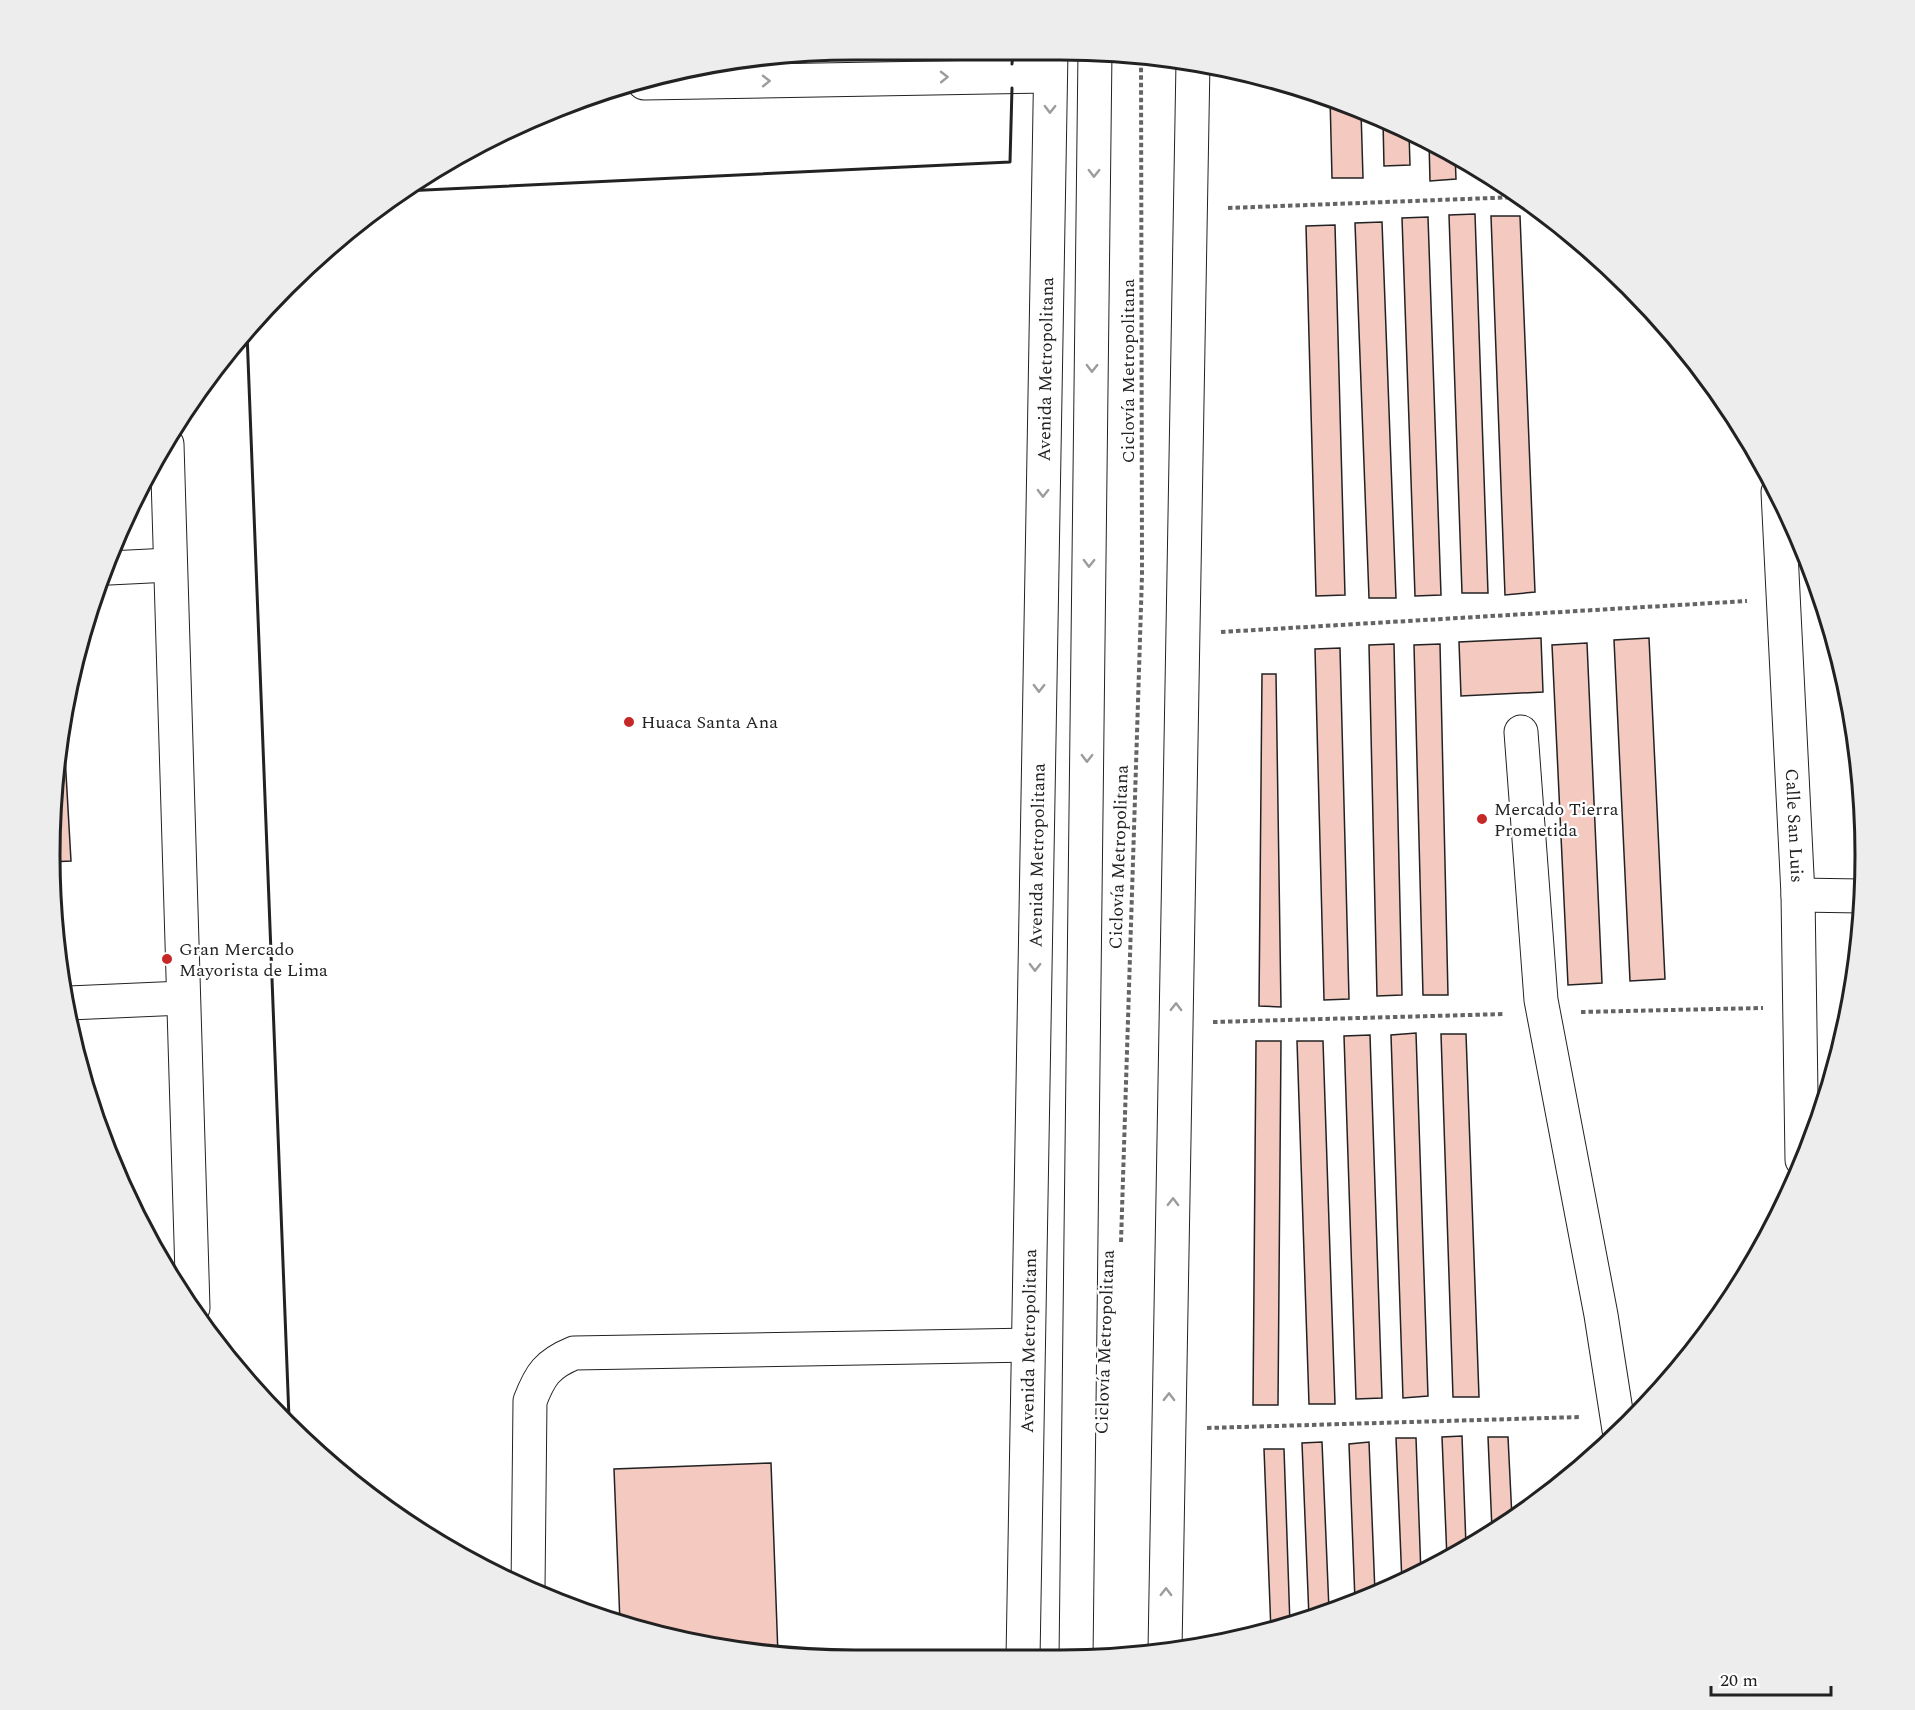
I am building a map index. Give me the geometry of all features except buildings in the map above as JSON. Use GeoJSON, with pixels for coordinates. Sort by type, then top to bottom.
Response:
{"type":"FeatureCollection","features":[{"type":"Feature","properties":{"kind":"main road"},"geometry":{"type":"LineString","coordinates":[[1076,1649],[1095,61]]}},
{"type":"Feature","properties":{"kind":"main road"},"geometry":{"type":"LineString","coordinates":[[677,80],[885,64],[1050,63]]}},
{"type":"Feature","properties":{"kind":"main road","name":"Avenida Metropolitana"},"geometry":{"type":"LineString","coordinates":[[1023,1650],[1050,63]]}},
{"type":"Feature","properties":{"kind":"main road"},"geometry":{"type":"LineString","coordinates":[[1165,1643],[1193,72]]}},
{"type":"Feature","properties":{"kind":"main road"},"geometry":{"type":"LineString","coordinates":[[166,458],[193,1295]]}},
{"type":"Feature","properties":{"kind":"main road","name":"Calle San Luis"},"geometry":{"type":"LineString","coordinates":[[1779,517],[1798,895],[1802,1139]]}},
{"type":"Feature","properties":{"kind":"main road"},"geometry":{"type":"LineString","coordinates":[[114,568],[170,565]]}},
{"type":"Feature","properties":{"kind":"main road"},"geometry":{"type":"LineString","coordinates":[[1521,732],[1544,1013],[1601,1315],[1618,1421]]}},
{"type":"Feature","properties":{"kind":"main road"},"geometry":{"type":"LineString","coordinates":[[1798,895],[1853,896]]}},
{"type":"Feature","properties":{"kind":"main road"},"geometry":{"type":"LineString","coordinates":[[74,1003],[183,998]]}},
{"type":"Feature","properties":{"kind":"main road"},"geometry":{"type":"LineString","coordinates":[[528,1579],[530,1401],[538,1380],[554,1362],[574,1353],[1028,1345]]}},
{"type":"Feature","properties":{"kind":"path","name":"Ciclovía Metropolitana"},"geometry":{"type":"LineString","coordinates":[[1121,1253],[1142,575],[1140,65]]}},
{"type":"Feature","properties":{"kind":"path"},"geometry":{"type":"LineString","coordinates":[[1191,210],[1507,197]]}},
{"type":"Feature","properties":{"kind":"path"},"geometry":{"type":"LineString","coordinates":[[1183,635],[1783,599]]}},
{"type":"Feature","properties":{"kind":"path"},"geometry":{"type":"LineString","coordinates":[[1176,1023],[1800,1007]]}},
{"type":"Feature","properties":{"kind":"path"},"geometry":{"type":"LineString","coordinates":[[1169,1429],[1616,1423]]}},
{"type":"Feature","properties":{"kind":"wall"},"geometry":{"type":"LineString","coordinates":[[1012,60],[1012,64]]}},
{"type":"Feature","properties":{"kind":"wall"},"geometry":{"type":"LineString","coordinates":[[419,190],[1010,162],[1012,88]]}},
{"type":"Feature","properties":{"kind":"wall"},"geometry":{"type":"LineString","coordinates":[[247,343],[289,1413]]}},
{"type":"Feature","properties":{"kind":"place","name":"Huaca Santa Ana"},"geometry":{"type":"Point","coordinates":[629,722]}},
{"type":"Feature","properties":{"kind":"place","name":"Mercado Tierra Prometida"},"geometry":{"type":"Point","coordinates":[1482,819]}},
{"type":"Feature","properties":{"kind":"place","name":"Gran Mercado Mayorista de Lima"},"geometry":{"type":"Point","coordinates":[167,959]}}]}
